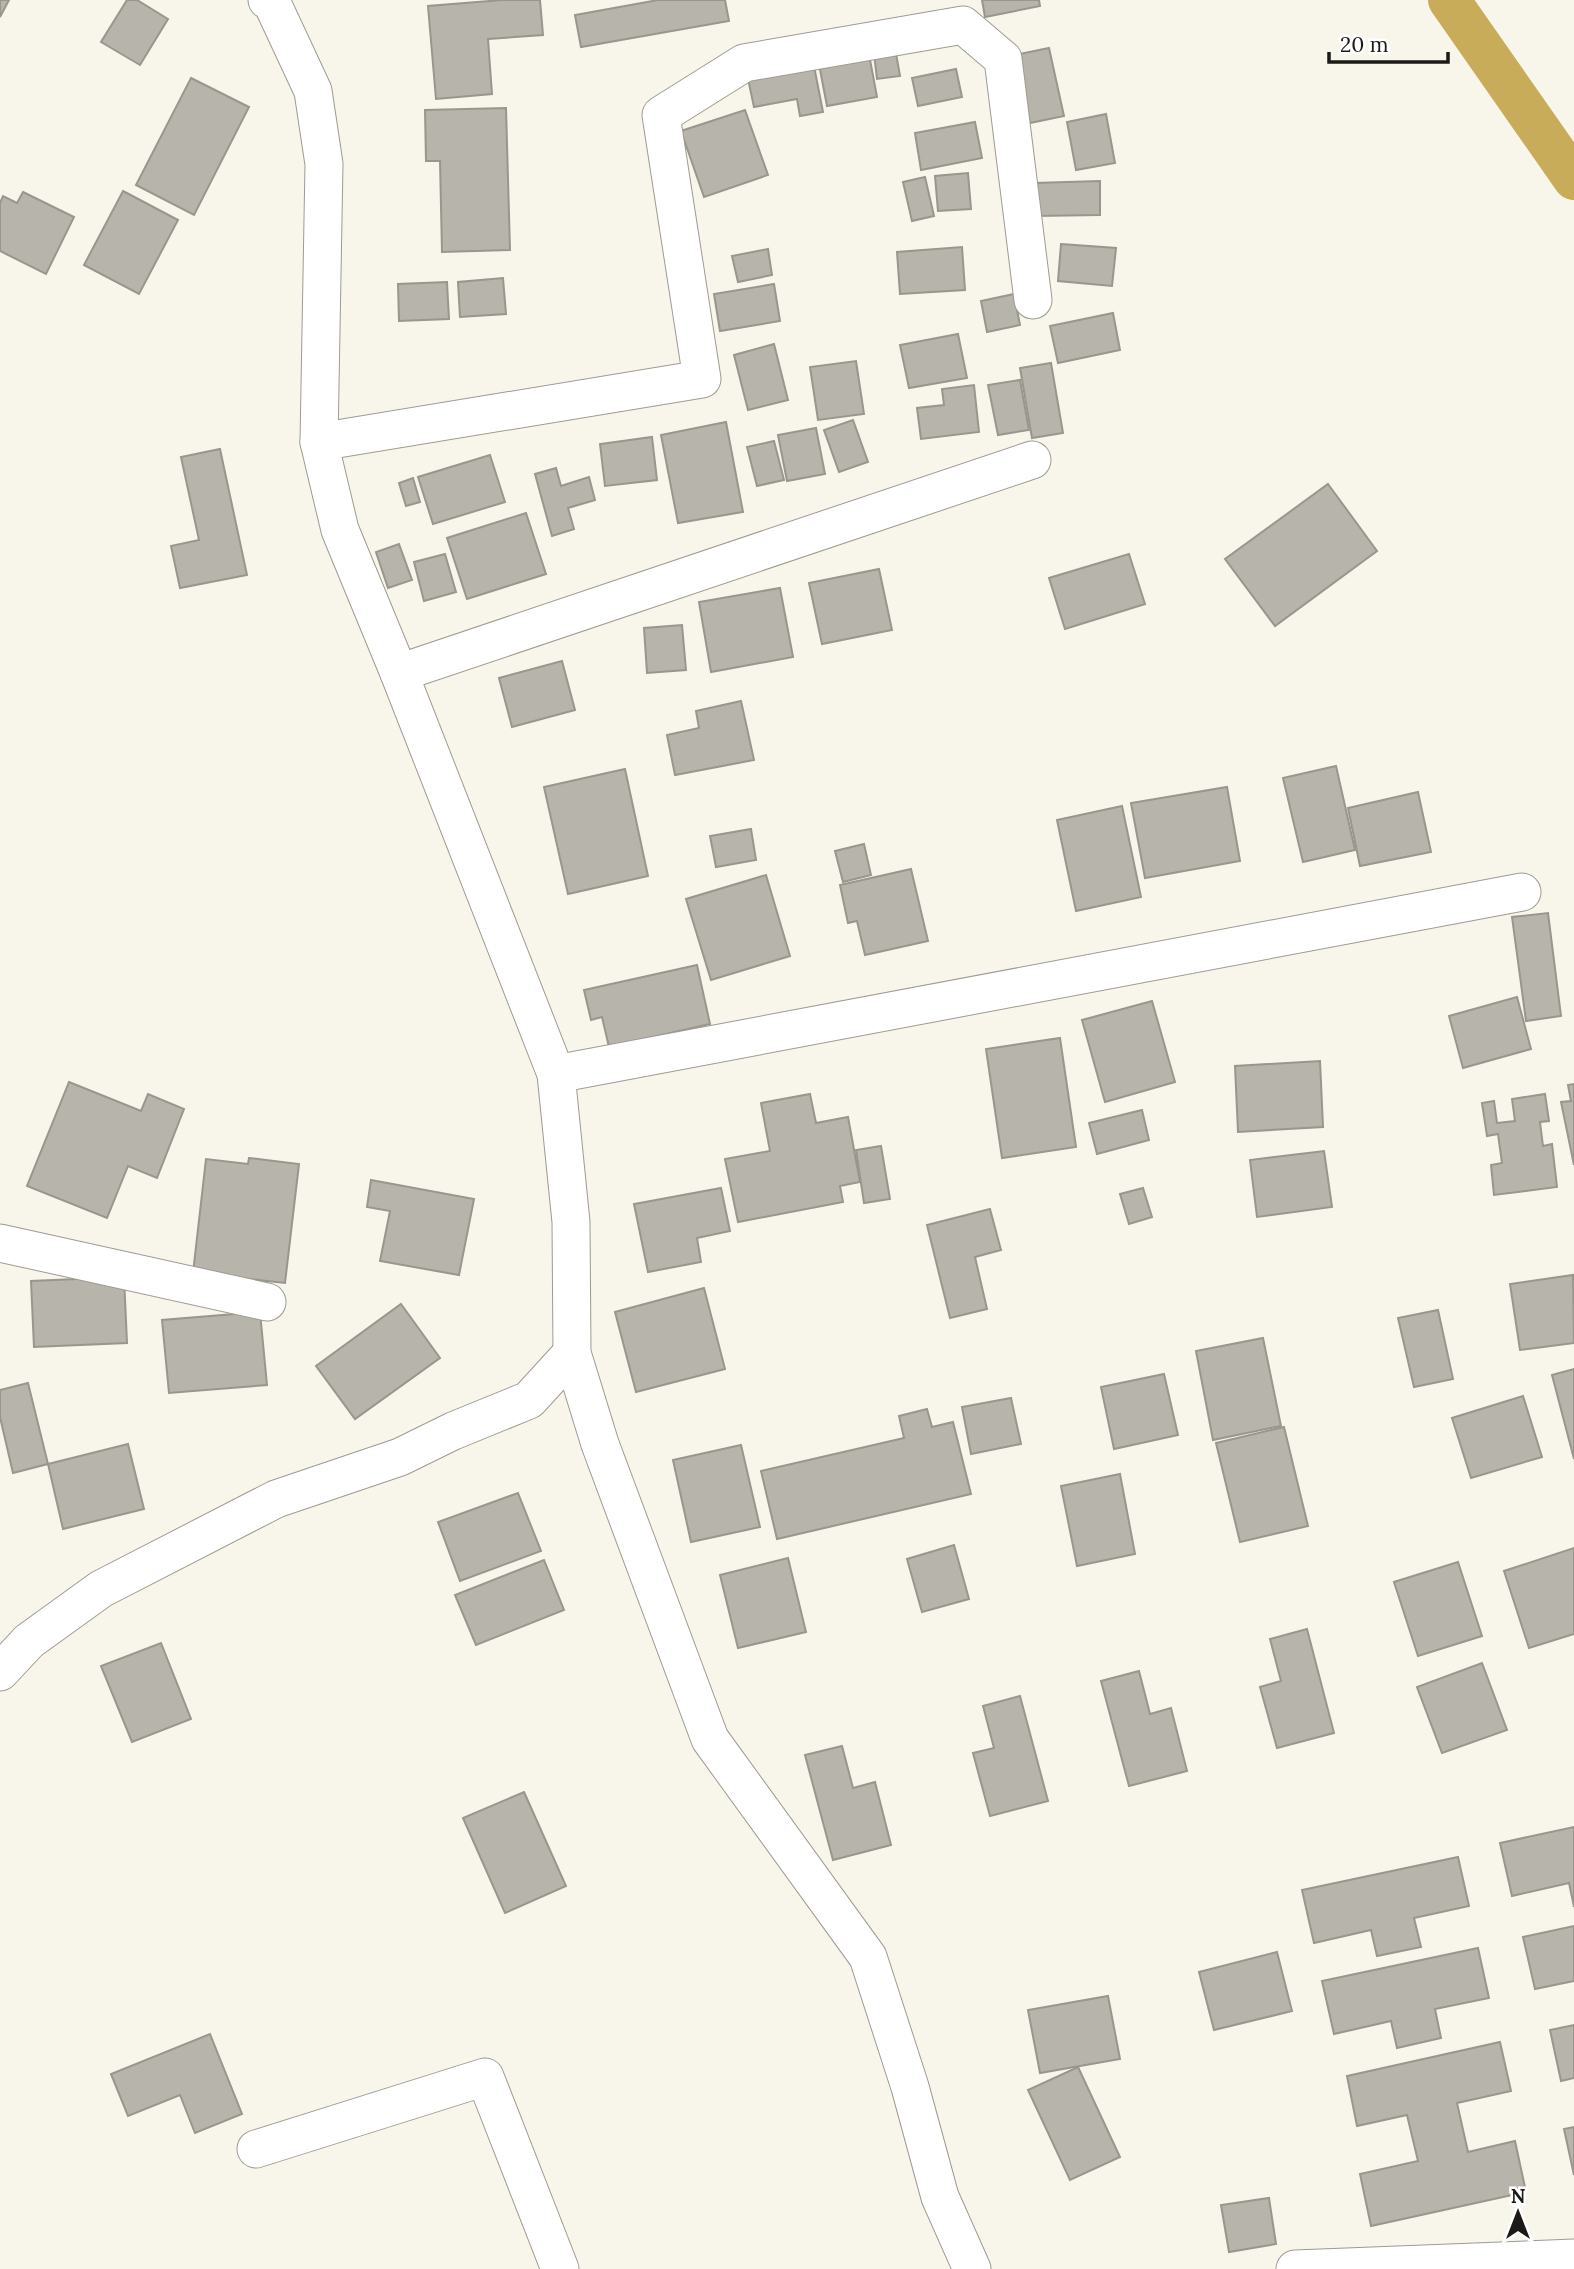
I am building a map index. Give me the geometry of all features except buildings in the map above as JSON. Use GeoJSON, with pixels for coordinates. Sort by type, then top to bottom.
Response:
{"type":"FeatureCollection","features":[{"type":"Feature","properties":{"kind":"street"},"geometry":{"type":"LineString","coordinates":[[272,1],[313,91],[324,164],[319,442],[340,530],[556,1074],[571,1222],[572,1353],[600,1444],[710,1739],[868,1957],[940,2197],[972,2269]]}},
{"type":"Feature","properties":{"kind":"street"},"geometry":{"type":"LineString","coordinates":[[319,442],[702,379],[661,115],[744,63],[963,25],[1003,59],[1033,300]]}},
{"type":"Feature","properties":{"kind":"street"},"geometry":{"type":"LineString","coordinates":[[399,673],[1032,460]]}},
{"type":"Feature","properties":{"kind":"street"},"geometry":{"type":"LineString","coordinates":[[556,1074],[1522,892]]}},
{"type":"Feature","properties":{"kind":"street"},"geometry":{"type":"LineString","coordinates":[[0,1243],[267,1302]]}},
{"type":"Feature","properties":{"kind":"street"},"geometry":{"type":"LineString","coordinates":[[0,1672],[29,1641],[102,1589],[276,1499],[400,1457],[453,1430],[529,1400],[572,1353]]}},
{"type":"Feature","properties":{"kind":"street"},"geometry":{"type":"LineString","coordinates":[[256,2149],[485,2077],[561,2269]]}},
{"type":"Feature","properties":{"kind":"street"},"geometry":{"type":"LineString","coordinates":[[1295,2269],[1487,2265],[1574,2258]]}},
{"type":"Feature","properties":{"kind":"waterway"},"geometry":{"type":"LineString","coordinates":[[1449,0],[1574,179]]}}]}
